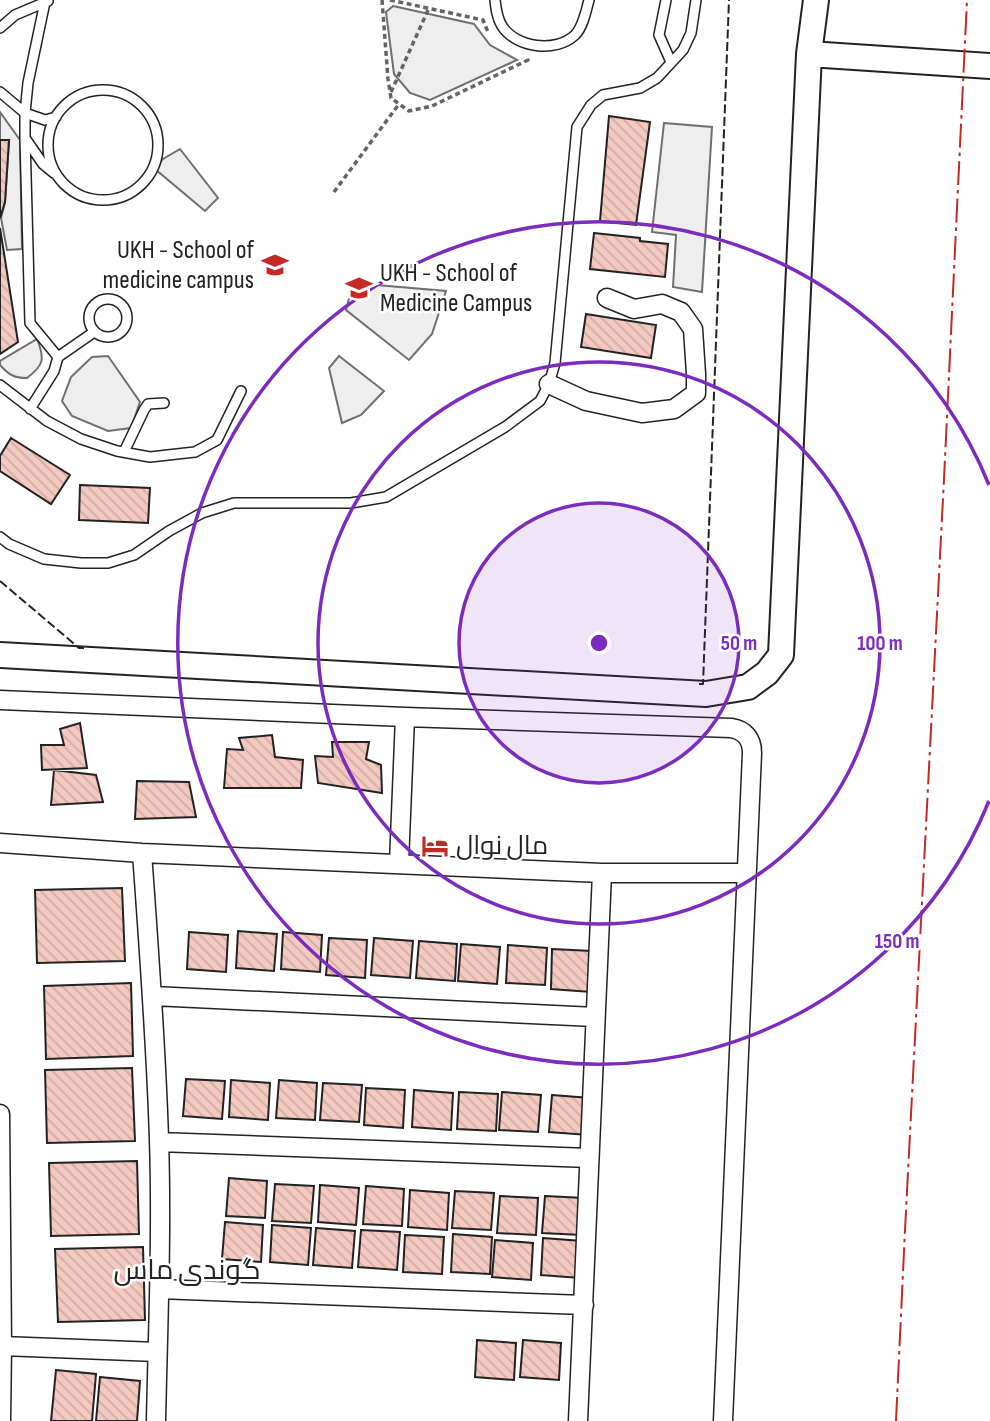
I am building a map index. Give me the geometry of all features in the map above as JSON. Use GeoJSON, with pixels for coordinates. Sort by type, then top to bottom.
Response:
{"type":"FeatureCollection","features":[{"type":"Feature","properties":{"kind":"street"},"geometry":{"type":"LineString","coordinates":[[0,655],[706,694],[748,687],[767,673],[781,655],[810,54],[816,0]]}},
{"type":"Feature","properties":{"kind":"street"},"geometry":{"type":"LineString","coordinates":[[810,54],[990,66]]}},
{"type":"Feature","properties":{"kind":"street"},"geometry":{"type":"LineString","coordinates":[[549,384],[586,401],[642,413],[674,409],[696,393],[692,329],[681,312],[662,304],[634,309],[607,298]]}},
{"type":"Feature","properties":{"kind":"street"},"geometry":{"type":"LineString","coordinates":[[0,699],[737,729],[747,736],[752,747],[723,1421]]}},
{"type":"Feature","properties":{"kind":"street"},"geometry":{"type":"LineString","coordinates":[[399,863],[405,717]]}},
{"type":"Feature","properties":{"kind":"street"},"geometry":{"type":"LineString","coordinates":[[0,843],[142,853],[602,873],[746,873]]}},
{"type":"Feature","properties":{"kind":"street"},"geometry":{"type":"LineString","coordinates":[[142,853],[153,996],[159,1142],[156,1421]]}},
{"type":"Feature","properties":{"kind":"street"},"geometry":{"type":"LineString","coordinates":[[578,1421],[602,873]]}},
{"type":"Feature","properties":{"kind":"street"},"geometry":{"type":"LineString","coordinates":[[153,996],[596,1017]]}},
{"type":"Feature","properties":{"kind":"street"},"geometry":{"type":"LineString","coordinates":[[0,1114],[1,1421]]}},
{"type":"Feature","properties":{"kind":"street"},"geometry":{"type":"LineString","coordinates":[[159,1142],[589,1157]]}},
{"type":"Feature","properties":{"kind":"street"},"geometry":{"type":"LineString","coordinates":[[159,1289],[584,1305]]}},
{"type":"Feature","properties":{"kind":"street"},"geometry":{"type":"LineString","coordinates":[[2,1346],[158,1352]]}},
{"type":"Feature","properties":{"kind":"lane"},"geometry":{"type":"LineString","coordinates":[[495,0],[497,15],[507,33],[531,45],[543,47],[556,45],[577,33],[589,0]]}},
{"type":"Feature","properties":{"kind":"lane"},"geometry":{"type":"LineString","coordinates":[[666,0],[659,35],[671,62]]}},
{"type":"Feature","properties":{"kind":"lane"},"geometry":{"type":"LineString","coordinates":[[0,537],[9,544],[44,559],[108,563],[134,555],[202,513],[234,503],[351,503],[386,497],[505,427],[540,401],[549,384],[555,363],[577,127],[591,105],[603,95],[640,88],[657,78],[683,50],[691,33],[695,0]]}},
{"type":"Feature","properties":{"kind":"lane"},"geometry":{"type":"LineString","coordinates":[[0,28],[15,15],[47,1]]}},
{"type":"Feature","properties":{"kind":"lane"},"geometry":{"type":"LineString","coordinates":[[47,1],[28,83],[25,113],[30,323],[58,357]]}},
{"type":"Feature","properties":{"kind":"lane"},"geometry":{"type":"LineString","coordinates":[[25,138],[43,164],[73,192],[91,199],[110,199],[128,194],[143,183],[153,167],[158,148],[156,131],[149,115],[138,102],[123,93],[106,89],[88,91],[72,98],[60,110],[51,125],[47,143],[50,162],[58,176]]}},
{"type":"Feature","properties":{"kind":"lane"},"geometry":{"type":"LineString","coordinates":[[0,92],[25,113],[46,120],[56,117]]}},
{"type":"Feature","properties":{"kind":"lane"},"geometry":{"type":"LineString","coordinates":[[106,298],[123,305],[128,317],[127,324],[119,334],[106,337],[94,332],[89,321],[91,308],[95,304],[106,298]]}},
{"type":"Feature","properties":{"kind":"lane"},"geometry":{"type":"LineString","coordinates":[[30,409],[54,370],[58,357],[94,332]]}},
{"type":"Feature","properties":{"kind":"lane"},"geometry":{"type":"LineString","coordinates":[[0,384],[47,421],[81,439],[124,453],[150,457],[195,452],[217,440],[241,391]]}},
{"type":"Feature","properties":{"kind":"lane"},"geometry":{"type":"LineString","coordinates":[[124,453],[148,404],[164,403]]}},
{"type":"Feature","properties":{"kind":"path"},"geometry":{"type":"LineString","coordinates":[[382,0],[390,94],[391,98],[409,111],[432,106],[528,60],[518,55]]}},
{"type":"Feature","properties":{"kind":"path"},"geometry":{"type":"LineString","coordinates":[[390,0],[483,20],[492,37]]}},
{"type":"Feature","properties":{"kind":"path"},"geometry":{"type":"LineString","coordinates":[[390,94],[429,8]]}},
{"type":"Feature","properties":{"kind":"path"},"geometry":{"type":"LineString","coordinates":[[334,192],[399,104]]}},
{"type":"Feature","properties":{"kind":"shaded area"},"geometry":{"type":"Polygon","coordinates":[[[393,6],[474,24],[490,45],[517,60],[430,100],[410,93],[394,74],[386,12],[393,6]]]}},
{"type":"Feature","properties":{"kind":"shaded area"},"geometry":{"type":"Polygon","coordinates":[[[0,112],[20,140],[22,249],[7,250],[1,218],[5,202],[9,141],[0,140],[0,112]]]}},
{"type":"Feature","properties":{"kind":"shaded area"},"geometry":{"type":"Polygon","coordinates":[[[664,123],[712,127],[702,292],[673,287],[676,235],[652,232],[664,123]]]}},
{"type":"Feature","properties":{"kind":"shaded area"},"geometry":{"type":"Polygon","coordinates":[[[180,149],[218,198],[205,211],[155,169],[163,159],[180,149]]]}},
{"type":"Feature","properties":{"kind":"shaded area"},"geometry":{"type":"Polygon","coordinates":[[[353,283],[446,291],[432,334],[409,360],[346,310],[353,283]]]}},
{"type":"Feature","properties":{"kind":"shaded area"},"geometry":{"type":"Polygon","coordinates":[[[37,339],[42,357],[40,365],[27,378],[12,375],[0,365],[0,361],[37,339]]]}},
{"type":"Feature","properties":{"kind":"shaded area"},"geometry":{"type":"Polygon","coordinates":[[[108,356],[140,402],[131,428],[108,431],[72,416],[62,401],[71,377],[92,357],[108,356]]]}},
{"type":"Feature","properties":{"kind":"shaded area"},"geometry":{"type":"Polygon","coordinates":[[[339,356],[384,391],[361,415],[342,423],[329,368],[339,356]]]}},
{"type":"Feature","properties":{"kind":"building"},"geometry":{"type":"Polygon","coordinates":[[[609,116],[650,122],[636,225],[600,221],[609,116]]]}},
{"type":"Feature","properties":{"kind":"building"},"geometry":{"type":"Polygon","coordinates":[[[0,140],[9,140],[5,202],[0,218],[0,140]]]}},
{"type":"Feature","properties":{"kind":"building"},"geometry":{"type":"Polygon","coordinates":[[[0,228],[18,342],[0,354],[0,228]]]}},
{"type":"Feature","properties":{"kind":"building"},"geometry":{"type":"Polygon","coordinates":[[[594,233],[668,244],[665,277],[590,269],[594,233]]]}},
{"type":"Feature","properties":{"kind":"building"},"geometry":{"type":"Polygon","coordinates":[[[586,314],[656,325],[651,358],[581,347],[586,314]]]}},
{"type":"Feature","properties":{"kind":"building"},"geometry":{"type":"Polygon","coordinates":[[[11,438],[70,475],[51,504],[0,471],[0,456],[11,438]]]}},
{"type":"Feature","properties":{"kind":"building"},"geometry":{"type":"Polygon","coordinates":[[[80,485],[150,488],[148,523],[79,520],[80,485]]]}},
{"type":"Feature","properties":{"kind":"building"},"geometry":{"type":"Polygon","coordinates":[[[80,723],[87,768],[42,770],[41,745],[64,745],[60,729],[80,723]]]}},
{"type":"Feature","properties":{"kind":"building"},"geometry":{"type":"Polygon","coordinates":[[[272,735],[275,757],[303,760],[301,788],[224,788],[227,749],[243,750],[239,738],[272,735]]]}},
{"type":"Feature","properties":{"kind":"building"},"geometry":{"type":"Polygon","coordinates":[[[332,742],[369,742],[366,759],[381,765],[382,793],[318,783],[315,756],[333,757],[332,742]]]}},
{"type":"Feature","properties":{"kind":"building"},"geometry":{"type":"Polygon","coordinates":[[[54,770],[96,775],[103,802],[51,805],[54,770]]]}},
{"type":"Feature","properties":{"kind":"building"},"geometry":{"type":"Polygon","coordinates":[[[137,781],[189,782],[196,817],[135,819],[137,781]]]}},
{"type":"Feature","properties":{"kind":"building"},"geometry":{"type":"Polygon","coordinates":[[[122,888],[125,961],[37,963],[35,890],[122,888]]]}},
{"type":"Feature","properties":{"kind":"building"},"geometry":{"type":"Polygon","coordinates":[[[238,931],[277,934],[274,971],[236,968],[238,931]]]}},
{"type":"Feature","properties":{"kind":"building"},"geometry":{"type":"Polygon","coordinates":[[[189,932],[228,935],[226,972],[187,969],[189,932]]]}},
{"type":"Feature","properties":{"kind":"building"},"geometry":{"type":"Polygon","coordinates":[[[283,932],[322,935],[320,972],[281,969],[283,932]]]}},
{"type":"Feature","properties":{"kind":"building"},"geometry":{"type":"Polygon","coordinates":[[[329,938],[367,940],[365,978],[326,975],[329,938]]]}},
{"type":"Feature","properties":{"kind":"building"},"geometry":{"type":"Polygon","coordinates":[[[374,938],[413,941],[410,978],[371,975],[374,938]]]}},
{"type":"Feature","properties":{"kind":"building"},"geometry":{"type":"Polygon","coordinates":[[[419,941],[457,944],[455,981],[416,978],[419,941]]]}},
{"type":"Feature","properties":{"kind":"building"},"geometry":{"type":"Polygon","coordinates":[[[461,944],[500,947],[497,984],[458,981],[461,944]]]}},
{"type":"Feature","properties":{"kind":"building"},"geometry":{"type":"Polygon","coordinates":[[[508,945],[547,948],[545,985],[506,983],[508,945]]]}},
{"type":"Feature","properties":{"kind":"building"},"geometry":{"type":"Polygon","coordinates":[[[552,949],[592,951],[591,992],[551,989],[552,949]]]}},
{"type":"Feature","properties":{"kind":"building"},"geometry":{"type":"Polygon","coordinates":[[[131,983],[133,1056],[46,1059],[44,986],[131,983]]]}},
{"type":"Feature","properties":{"kind":"building"},"geometry":{"type":"Polygon","coordinates":[[[132,1068],[135,1141],[47,1143],[45,1070],[132,1068]]]}},
{"type":"Feature","properties":{"kind":"building"},"geometry":{"type":"Polygon","coordinates":[[[186,1079],[225,1081],[222,1119],[183,1116],[186,1079]]]}},
{"type":"Feature","properties":{"kind":"building"},"geometry":{"type":"Polygon","coordinates":[[[231,1080],[270,1083],[268,1120],[229,1117],[231,1080]]]}},
{"type":"Feature","properties":{"kind":"building"},"geometry":{"type":"Polygon","coordinates":[[[279,1080],[317,1083],[315,1120],[276,1118],[279,1080]]]}},
{"type":"Feature","properties":{"kind":"building"},"geometry":{"type":"Polygon","coordinates":[[[323,1083],[362,1085],[359,1122],[320,1120],[323,1083]]]}},
{"type":"Feature","properties":{"kind":"building"},"geometry":{"type":"Polygon","coordinates":[[[366,1088],[405,1090],[403,1128],[364,1125],[366,1088]]]}},
{"type":"Feature","properties":{"kind":"building"},"geometry":{"type":"Polygon","coordinates":[[[414,1090],[453,1093],[451,1130],[412,1127],[414,1090]]]}},
{"type":"Feature","properties":{"kind":"building"},"geometry":{"type":"Polygon","coordinates":[[[459,1092],[498,1094],[496,1131],[457,1129],[459,1092]]]}},
{"type":"Feature","properties":{"kind":"building"},"geometry":{"type":"Polygon","coordinates":[[[502,1092],[541,1095],[538,1132],[499,1130],[502,1092]]]}},
{"type":"Feature","properties":{"kind":"building"},"geometry":{"type":"Polygon","coordinates":[[[552,1095],[590,1098],[588,1135],[549,1132],[552,1095]]]}},
{"type":"Feature","properties":{"kind":"building"},"geometry":{"type":"Polygon","coordinates":[[[137,1161],[139,1234],[51,1236],[49,1163],[137,1161]]]}},
{"type":"Feature","properties":{"kind":"building"},"geometry":{"type":"Polygon","coordinates":[[[229,1178],[267,1181],[265,1218],[226,1216],[229,1178]]]}},
{"type":"Feature","properties":{"kind":"building"},"geometry":{"type":"Polygon","coordinates":[[[275,1184],[314,1186],[311,1223],[272,1221],[275,1184]]]}},
{"type":"Feature","properties":{"kind":"building"},"geometry":{"type":"Polygon","coordinates":[[[320,1185],[359,1188],[356,1225],[318,1222],[320,1185]]]}},
{"type":"Feature","properties":{"kind":"building"},"geometry":{"type":"Polygon","coordinates":[[[366,1186],[404,1189],[402,1226],[363,1224],[366,1186]]]}},
{"type":"Feature","properties":{"kind":"building"},"geometry":{"type":"Polygon","coordinates":[[[410,1190],[449,1193],[447,1230],[408,1227],[410,1190]]]}},
{"type":"Feature","properties":{"kind":"building"},"geometry":{"type":"Polygon","coordinates":[[[455,1191],[494,1193],[491,1230],[452,1228],[455,1191]]]}},
{"type":"Feature","properties":{"kind":"building"},"geometry":{"type":"Polygon","coordinates":[[[500,1196],[538,1198],[536,1235],[497,1233],[500,1196]]]}},
{"type":"Feature","properties":{"kind":"building"},"geometry":{"type":"Polygon","coordinates":[[[545,1196],[584,1198],[581,1235],[542,1233],[545,1196]]]}},
{"type":"Feature","properties":{"kind":"building"},"geometry":{"type":"Polygon","coordinates":[[[225,1222],[263,1225],[261,1262],[222,1259],[225,1222]]]}},
{"type":"Feature","properties":{"kind":"building"},"geometry":{"type":"Polygon","coordinates":[[[272,1225],[311,1228],[308,1265],[270,1262],[272,1225]]]}},
{"type":"Feature","properties":{"kind":"building"},"geometry":{"type":"Polygon","coordinates":[[[316,1228],[355,1231],[352,1268],[313,1265],[316,1228]]]}},
{"type":"Feature","properties":{"kind":"building"},"geometry":{"type":"Polygon","coordinates":[[[361,1230],[400,1232],[397,1270],[358,1267],[361,1230]]]}},
{"type":"Feature","properties":{"kind":"building"},"geometry":{"type":"Polygon","coordinates":[[[453,1234],[492,1237],[490,1274],[451,1272],[453,1234]]]}},
{"type":"Feature","properties":{"kind":"building"},"geometry":{"type":"Polygon","coordinates":[[[405,1235],[444,1237],[442,1274],[403,1272],[405,1235]]]}},
{"type":"Feature","properties":{"kind":"building"},"geometry":{"type":"Polygon","coordinates":[[[543,1238],[582,1241],[580,1278],[541,1275],[543,1238]]]}},
{"type":"Feature","properties":{"kind":"building"},"geometry":{"type":"Polygon","coordinates":[[[495,1240],[533,1243],[531,1280],[492,1277],[495,1240]]]}},
{"type":"Feature","properties":{"kind":"building"},"geometry":{"type":"Polygon","coordinates":[[[143,1247],[145,1320],[58,1322],[55,1249],[143,1247]]]}},
{"type":"Feature","properties":{"kind":"building"},"geometry":{"type":"Polygon","coordinates":[[[477,1340],[516,1343],[514,1380],[475,1377],[477,1340]]]}},
{"type":"Feature","properties":{"kind":"building"},"geometry":{"type":"Polygon","coordinates":[[[523,1340],[561,1343],[559,1380],[520,1377],[523,1340]]]}},
{"type":"Feature","properties":{"kind":"building"},"geometry":{"type":"Polygon","coordinates":[[[56,1370],[96,1374],[92,1421],[51,1421],[56,1370]]]}},
{"type":"Feature","properties":{"kind":"building"},"geometry":{"type":"Polygon","coordinates":[[[100,1377],[140,1381],[137,1421],[96,1421],[100,1377]]]}},
{"type":"Feature","properties":{"kind":"fence"},"geometry":{"type":"LineString","coordinates":[[699,684],[703,684],[729,0]]}},
{"type":"Feature","properties":{"kind":"fence"},"geometry":{"type":"LineString","coordinates":[[0,581],[79,648],[84,648]]}},
{"type":"Feature","properties":{"kind":"power"},"geometry":{"type":"LineString","coordinates":[[896,1421],[967,0]]}},
{"type":"Feature","properties":{"kind":"place","name":"UKH - School of medicine campus"},"geometry":{"type":"Point","coordinates":[275,265]}},
{"type":"Feature","properties":{"kind":"place","name":"UKH - School of Medicine Campus"},"geometry":{"type":"Point","coordinates":[359,288]}},
{"type":"Feature","properties":{"kind":"place","name":"مال نوال"},"geometry":{"type":"Point","coordinates":[435,846]}},
{"type":"Feature","properties":{"kind":"district","name":"گوندی ماس"},"geometry":{"type":"Point","coordinates":[187,1270]}}]}
